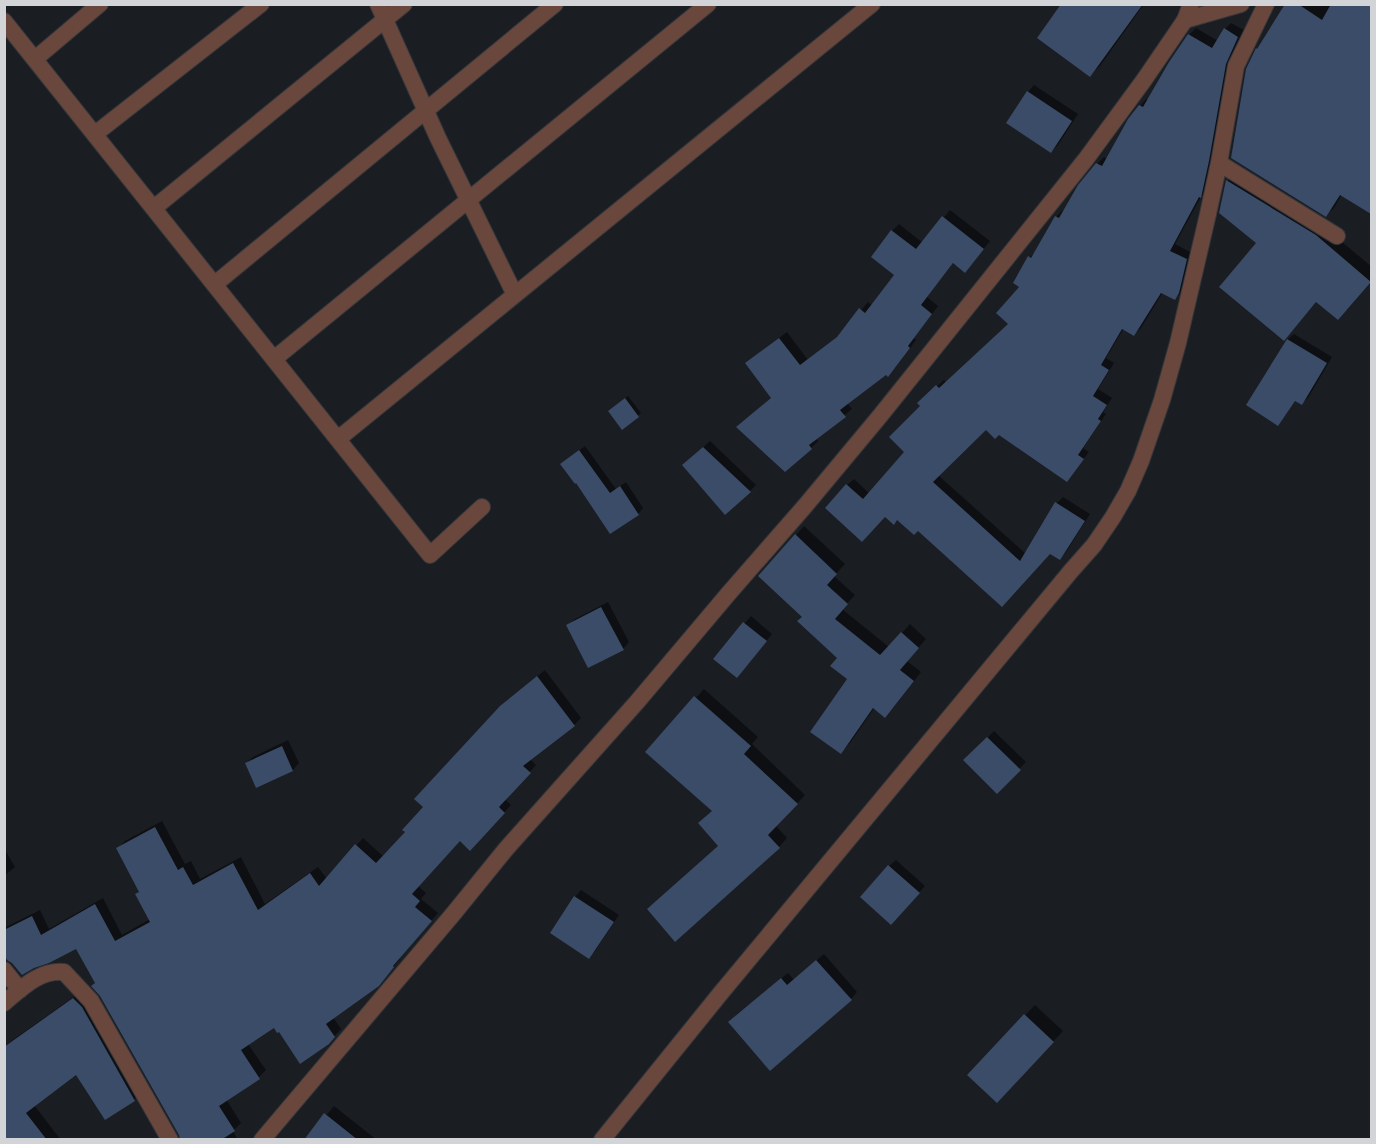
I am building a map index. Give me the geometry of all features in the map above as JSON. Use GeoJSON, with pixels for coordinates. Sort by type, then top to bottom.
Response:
{"type":"FeatureCollection","features":[{"type":"Feature","properties":{"kind":"street"},"geometry":{"type":"LineString","coordinates":[[35,59],[100,4]]}},
{"type":"Feature","properties":{"kind":"street"},"geometry":{"type":"LineString","coordinates":[[95,134],[261,4]]}},
{"type":"Feature","properties":{"kind":"street"},"geometry":{"type":"LineString","coordinates":[[378,4],[426,111],[515,295]]}},
{"type":"Feature","properties":{"kind":"street"},"geometry":{"type":"LineString","coordinates":[[154,208],[404,4]]}},
{"type":"Feature","properties":{"kind":"street"},"geometry":{"type":"LineString","coordinates":[[215,284],[555,4]]}},
{"type":"Feature","properties":{"kind":"street"},"geometry":{"type":"LineString","coordinates":[[274,358],[708,4]]}},
{"type":"Feature","properties":{"kind":"street"},"geometry":{"type":"LineString","coordinates":[[338,439],[872,4]]}},
{"type":"Feature","properties":{"kind":"street"},"geometry":{"type":"LineString","coordinates":[[262,1140],[506,849],[637,702],[880,416],[1086,159],[1144,80],[1188,12],[1231,8],[1241,4]]}},
{"type":"Feature","properties":{"kind":"street"},"geometry":{"type":"LineString","coordinates":[[602,1140],[758,948],[1094,545],[1113,517],[1141,461],[1162,400],[1178,343],[1219,163],[1236,66],[1266,4]]}},
{"type":"Feature","properties":{"kind":"street"},"geometry":{"type":"LineString","coordinates":[[4,21],[430,555],[482,507]]}},
{"type":"Feature","properties":{"kind":"street"},"geometry":{"type":"LineString","coordinates":[[1219,163],[1337,236]]}},
{"type":"Feature","properties":{"kind":"street"},"geometry":{"type":"LineString","coordinates":[[4,969],[20,990]]}},
{"type":"Feature","properties":{"kind":"street"},"geometry":{"type":"LineString","coordinates":[[4,1003],[42,975],[50,972],[64,972],[91,1001],[170,1140]]}},
{"type":"Feature","properties":{"kind":"building"},"geometry":{"type":"Polygon","coordinates":[[[1061,4],[1143,4],[1090,77],[1037,38],[1061,4]]]}},
{"type":"Feature","properties":{"kind":"building"},"geometry":{"type":"Polygon","coordinates":[[[1285,4],[1298,4],[1322,20],[1331,4],[1371,4],[1371,214],[1340,195],[1326,217],[1231,158],[1246,69],[1256,48],[1285,4]]]}},
{"type":"Feature","properties":{"kind":"building"},"geometry":{"type":"Polygon","coordinates":[[[1224,28],[1238,37],[1226,64],[1201,198],[1199,197],[1170,251],[1187,259],[1179,293],[1175,300],[1161,293],[1134,336],[1122,329],[1101,365],[1109,370],[1093,396],[1107,405],[1098,419],[1101,421],[1078,455],[1084,459],[1067,482],[999,435],[995,439],[986,430],[933,482],[1020,561],[1055,502],[1085,521],[1060,560],[1050,554],[1002,607],[918,531],[914,535],[897,520],[894,525],[885,517],[862,542],[825,508],[846,484],[863,499],[904,452],[889,437],[920,406],[917,403],[936,385],[939,388],[1008,324],[996,313],[1019,287],[1013,283],[1028,256],[1031,258],[1055,216],[1059,218],[1078,185],[1096,163],[1102,166],[1128,119],[1139,105],[1143,107],[1188,34],[1212,48],[1224,28]]]}},
{"type":"Feature","properties":{"kind":"building"},"geometry":{"type":"Polygon","coordinates":[[[1027,91],[1072,121],[1051,153],[1006,123],[1027,91]]]}},
{"type":"Feature","properties":{"kind":"building"},"geometry":{"type":"Polygon","coordinates":[[[1226,180],[1316,235],[1371,282],[1338,320],[1316,302],[1284,341],[1219,287],[1256,243],[1219,213],[1226,180]]]}},
{"type":"Feature","properties":{"kind":"building"},"geometry":{"type":"Polygon","coordinates":[[[942,216],[984,249],[965,273],[953,263],[921,305],[932,314],[888,377],[886,375],[840,410],[846,417],[809,445],[812,449],[785,472],[736,427],[771,398],[745,363],[779,338],[800,365],[837,337],[859,308],[865,313],[894,275],[871,257],[891,230],[916,249],[942,216]]]}},
{"type":"Feature","properties":{"kind":"building"},"geometry":{"type":"Polygon","coordinates":[[[1287,339],[1327,363],[1302,405],[1295,401],[1278,426],[1246,405],[1287,339]]]}},
{"type":"Feature","properties":{"kind":"building"},"geometry":{"type":"Polygon","coordinates":[[[625,398],[639,417],[622,430],[608,411],[625,398]]]}},
{"type":"Feature","properties":{"kind":"building"},"geometry":{"type":"Polygon","coordinates":[[[703,447],[751,492],[725,515],[682,465],[703,447]]]}},
{"type":"Feature","properties":{"kind":"building"},"geometry":{"type":"Polygon","coordinates":[[[579,450],[610,493],[620,486],[639,515],[610,534],[576,483],[560,464],[579,450]]]}},
{"type":"Feature","properties":{"kind":"building"},"geometry":{"type":"Polygon","coordinates":[[[795,534],[837,574],[827,585],[848,604],[835,619],[880,655],[901,632],[919,648],[900,670],[914,681],[885,718],[873,708],[841,754],[810,732],[847,679],[830,666],[837,658],[797,621],[802,617],[758,576],[795,534]]]}},
{"type":"Feature","properties":{"kind":"building"},"geometry":{"type":"Polygon","coordinates":[[[601,607],[624,650],[588,668],[566,625],[601,607]]]}},
{"type":"Feature","properties":{"kind":"building"},"geometry":{"type":"Polygon","coordinates":[[[743,622],[767,641],[737,678],[713,659],[743,622]]]}},
{"type":"Feature","properties":{"kind":"building"},"geometry":{"type":"Polygon","coordinates":[[[537,676],[575,726],[523,766],[531,773],[499,807],[505,813],[470,851],[460,841],[412,894],[420,901],[415,907],[432,921],[379,986],[326,1024],[335,1037],[329,1044],[300,1064],[274,1028],[241,1050],[260,1079],[219,1106],[235,1131],[221,1140],[180,1140],[100,996],[91,986],[95,983],[76,949],[22,975],[7,960],[4,954],[4,930],[32,916],[41,935],[95,904],[115,941],[150,922],[135,894],[139,892],[116,848],[155,827],[178,870],[183,867],[193,885],[233,863],[258,910],[310,873],[319,886],[355,844],[376,863],[405,832],[402,830],[423,807],[414,799],[500,706],[537,676]]]}},
{"type":"Feature","properties":{"kind":"building"},"geometry":{"type":"Polygon","coordinates":[[[694,696],[751,746],[744,754],[798,804],[768,835],[780,848],[675,942],[647,909],[718,846],[698,823],[712,811],[645,752],[694,696]]]}},
{"type":"Feature","properties":{"kind":"building"},"geometry":{"type":"Polygon","coordinates":[[[987,737],[1021,770],[997,794],[963,760],[987,737]]]}},
{"type":"Feature","properties":{"kind":"building"},"geometry":{"type":"Polygon","coordinates":[[[282,746],[293,771],[256,788],[245,763],[282,746]]]}},
{"type":"Feature","properties":{"kind":"building"},"geometry":{"type":"Polygon","coordinates":[[[888,865],[920,893],[891,925],[860,897],[888,865]]]}},
{"type":"Feature","properties":{"kind":"building"},"geometry":{"type":"Polygon","coordinates":[[[574,896],[614,922],[589,959],[550,933],[574,896]]]}},
{"type":"Feature","properties":{"kind":"building"},"geometry":{"type":"Polygon","coordinates":[[[816,960],[852,1000],[770,1071],[728,1022],[781,978],[787,985],[816,960]]]}},
{"type":"Feature","properties":{"kind":"building"},"geometry":{"type":"Polygon","coordinates":[[[73,998],[82,1007],[135,1101],[105,1120],[76,1075],[26,1113],[47,1140],[4,1140],[4,1047],[73,998]]]}},
{"type":"Feature","properties":{"kind":"building"},"geometry":{"type":"Polygon","coordinates":[[[1024,1014],[1054,1042],[997,1103],[967,1075],[1024,1014]]]}},
{"type":"Feature","properties":{"kind":"building"},"geometry":{"type":"Polygon","coordinates":[[[324,1113],[358,1140],[304,1140],[324,1113]]]}}]}
